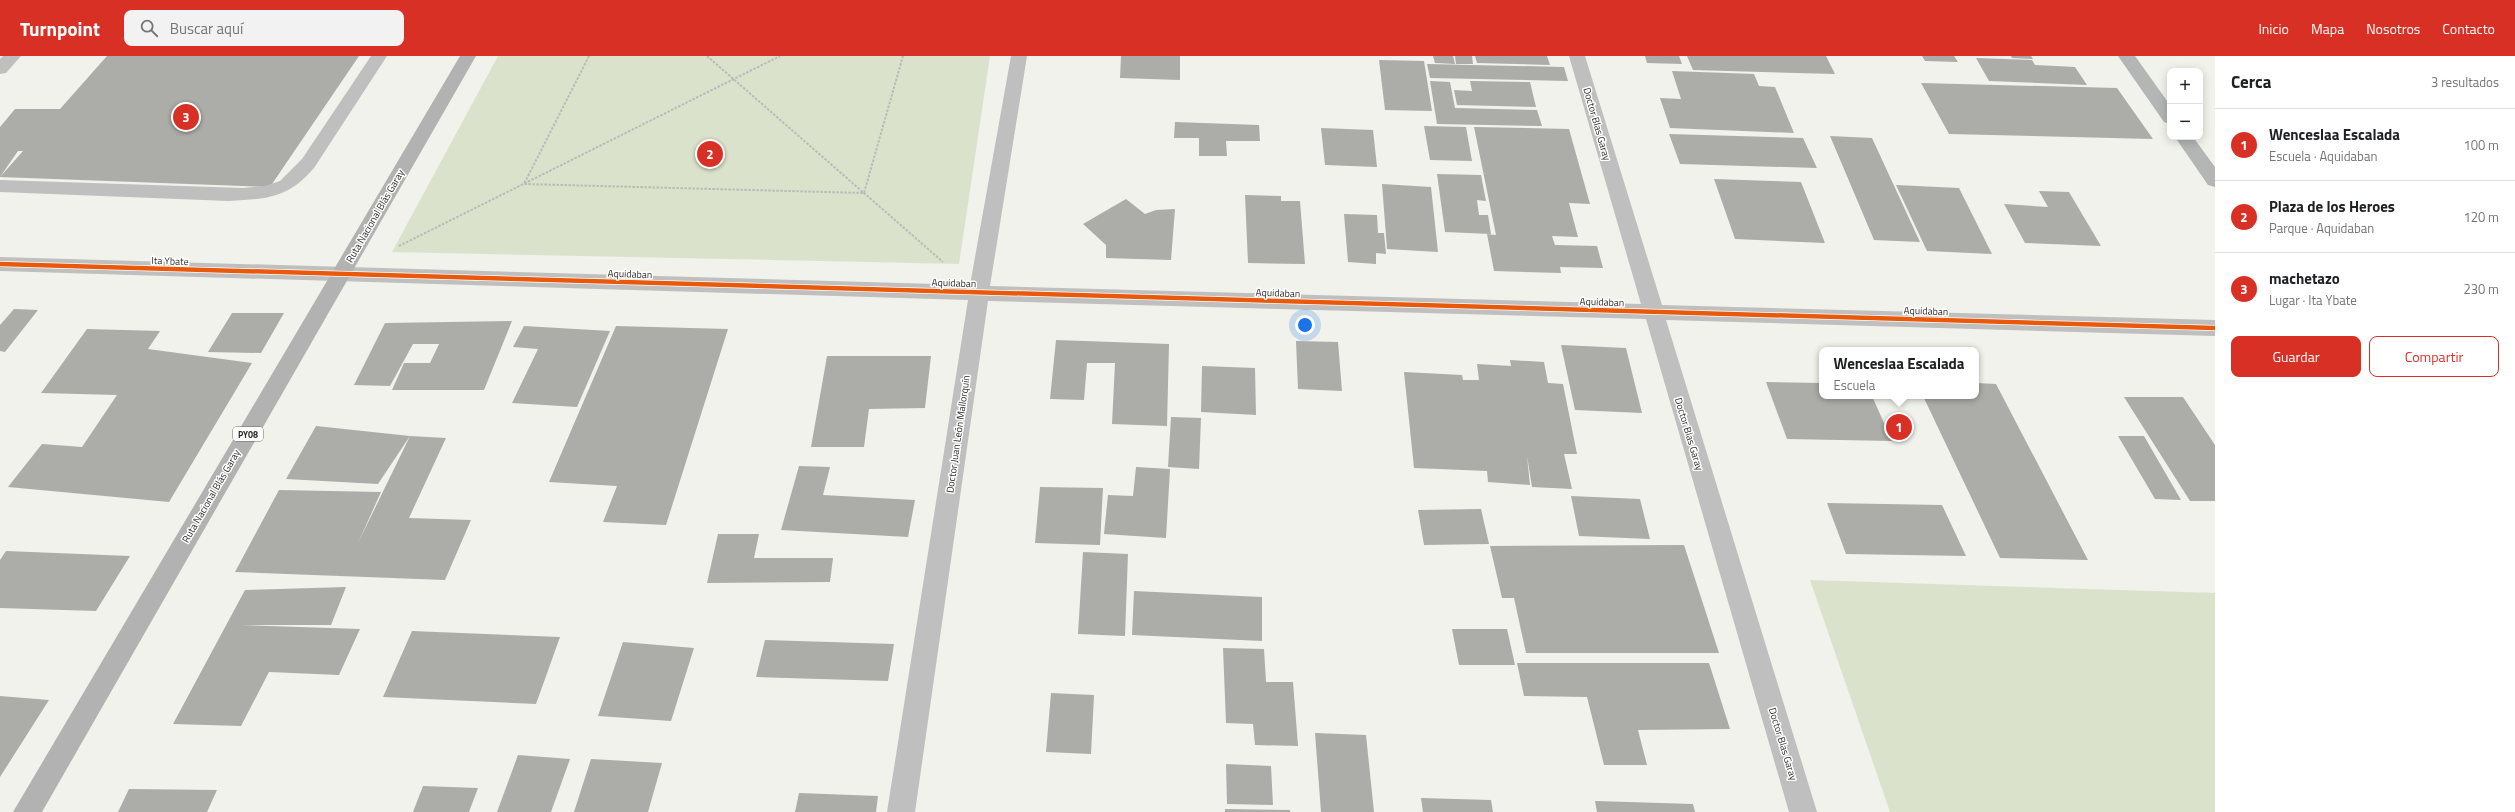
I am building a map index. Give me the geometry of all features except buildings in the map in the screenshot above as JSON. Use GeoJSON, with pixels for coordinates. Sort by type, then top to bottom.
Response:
{"type":"FeatureCollection","features":[{"type":"Feature","properties":{"kind":"highway","name":"Ruta Nacional Blás Garay"},"geometry":{"type":"LineString","coordinates":[[27,812],[468,56]]}},
{"type":"Feature","properties":{"kind":"street"},"geometry":{"type":"LineString","coordinates":[[0,69],[13,56]]}},
{"type":"Feature","properties":{"kind":"street","name":"Doctor Juan León Mallorquín"},"geometry":{"type":"LineString","coordinates":[[901,812],[979,293],[1019,56]]}},
{"type":"Feature","properties":{"kind":"street","name":"Doctor Blas Garay"},"geometry":{"type":"LineString","coordinates":[[1577,56],[1652,312],[1803,812]]}},
{"type":"Feature","properties":{"kind":"street"},"geometry":{"type":"LineString","coordinates":[[2126,56],[2167,114]]}},
{"type":"Feature","properties":{"kind":"street"},"geometry":{"type":"LineString","coordinates":[[2186,140],[2215,181]]}},
{"type":"Feature","properties":{"kind":"street","name":"Ita Ybate"},"geometry":{"type":"LineString","coordinates":[[0,264],[340,275]]}},
{"type":"Feature","properties":{"kind":"street","name":"Aquidaban"},"geometry":{"type":"LineString","coordinates":[[340,275],[2215,328]]}},
{"type":"Feature","properties":{"kind":"lane"},"geometry":{"type":"LineString","coordinates":[[0,186],[229,195],[255,194],[274,190],[287,185],[307,165],[379,56]]}},
{"type":"Feature","properties":{"kind":"path"},"geometry":{"type":"LineString","coordinates":[[524,184],[589,56]]}},
{"type":"Feature","properties":{"kind":"path"},"geometry":{"type":"LineString","coordinates":[[707,56],[979,293]]}},
{"type":"Feature","properties":{"kind":"path"},"geometry":{"type":"LineString","coordinates":[[397,247],[780,56]]}},
{"type":"Feature","properties":{"kind":"path"},"geometry":{"type":"LineString","coordinates":[[864,193],[904,56]]}},
{"type":"Feature","properties":{"kind":"path"},"geometry":{"type":"LineString","coordinates":[[524,184],[864,193]]}},
{"type":"Feature","properties":{"kind":"green space"},"geometry":{"type":"Polygon","coordinates":[[[498,56],[990,56],[959,264],[392,252],[498,56]]]}},
{"type":"Feature","properties":{"kind":"green space"},"geometry":{"type":"Polygon","coordinates":[[[1810,580],[2215,593],[2215,812],[1890,812],[1810,580]]]}},
{"type":"Feature","properties":{"kind":"cycle path"},"geometry":{"type":"LineString","coordinates":[[0,264],[2215,328]]}},
{"type":"Feature","properties":{"kind":"place","name":"machetazo"},"geometry":{"type":"Point","coordinates":[186,117]}},
{"type":"Feature","properties":{"kind":"place","name":"Plaza de los Heroes"},"geometry":{"type":"Point","coordinates":[710,154]}},
{"type":"Feature","properties":{"kind":"place","name":"Wenceslaa Escalada"},"geometry":{"type":"Point","coordinates":[1899,427]}}]}
